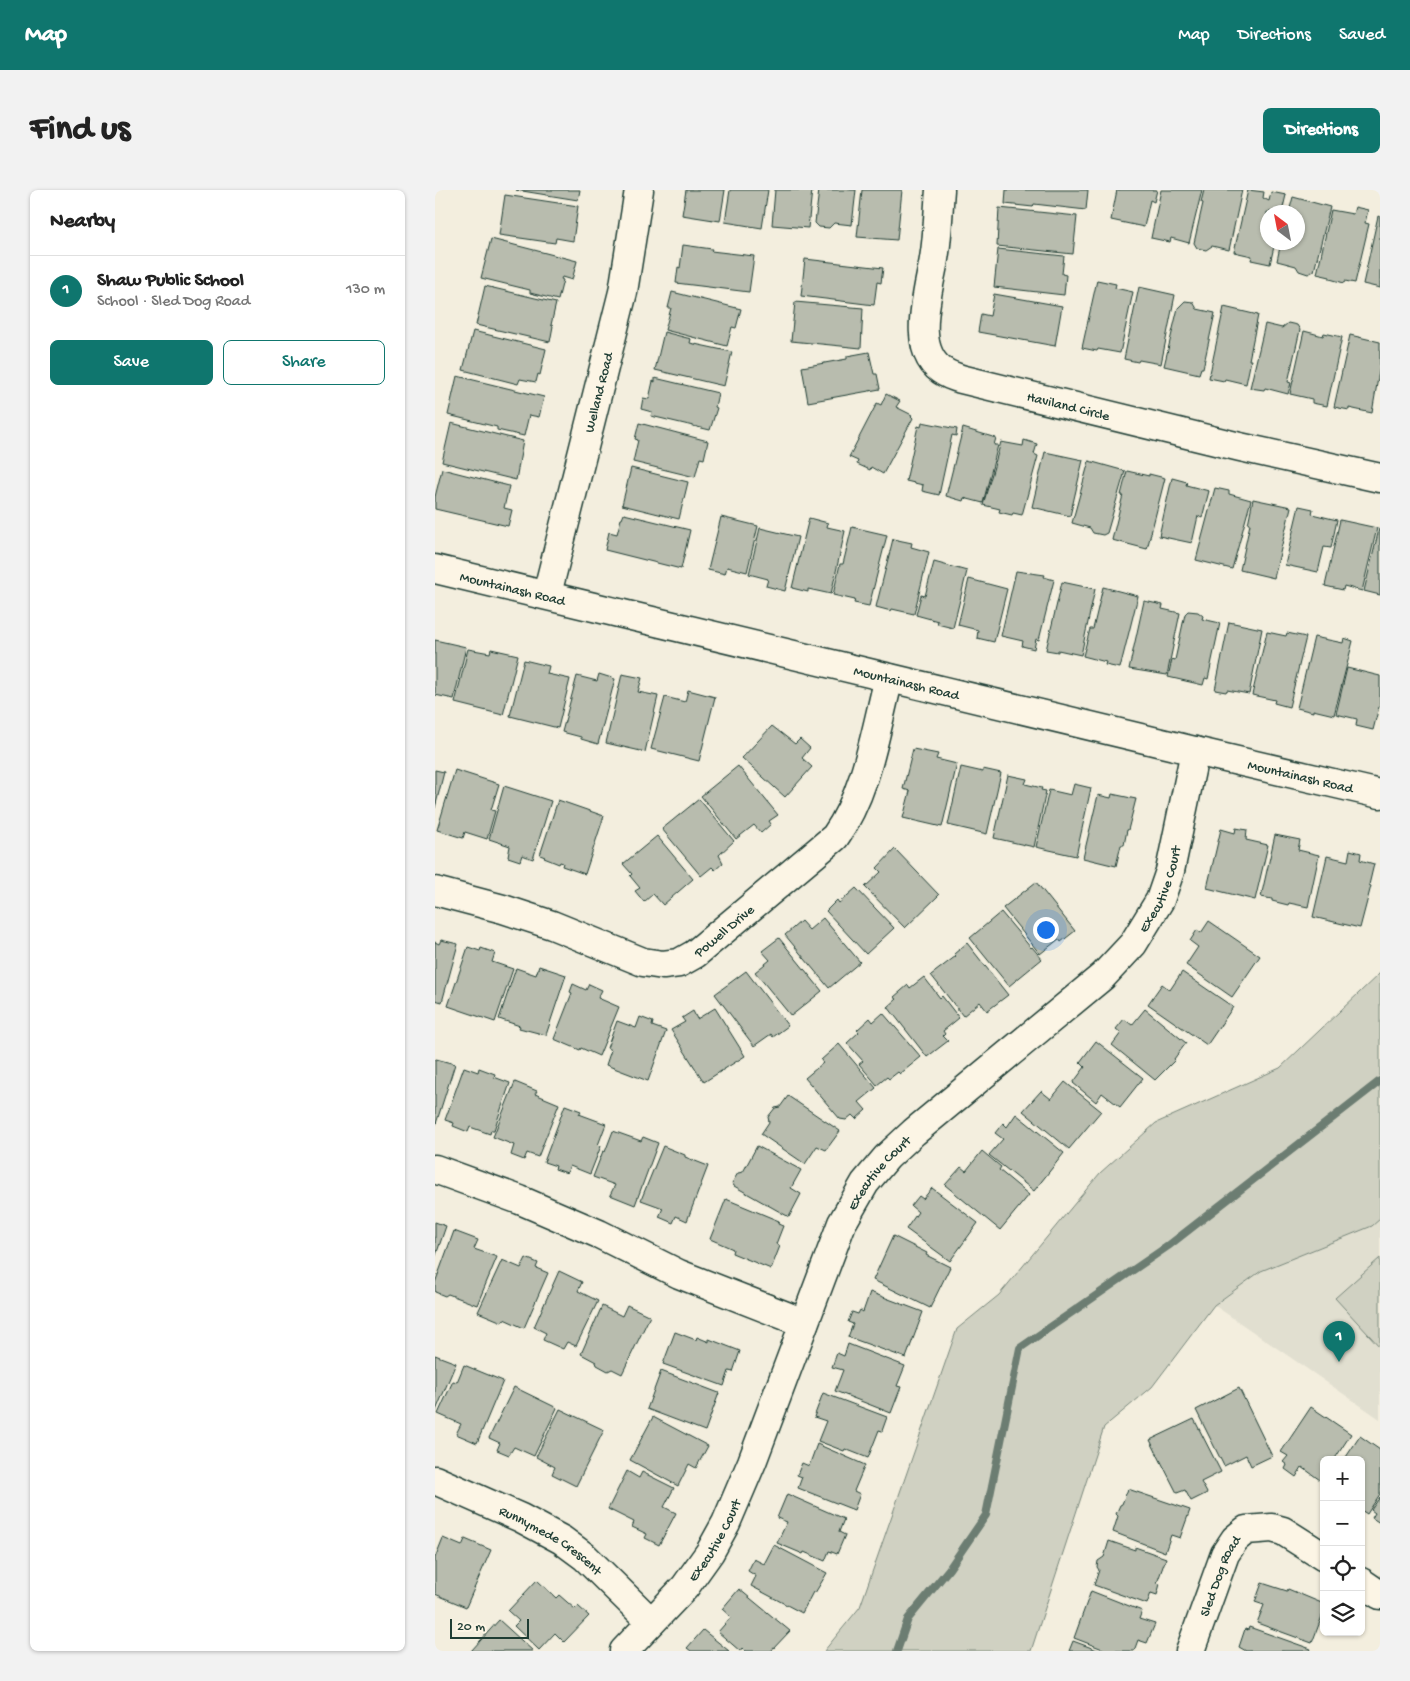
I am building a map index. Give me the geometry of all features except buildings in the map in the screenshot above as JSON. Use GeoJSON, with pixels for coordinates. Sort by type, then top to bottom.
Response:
{"type":"FeatureCollection","features":[{"type":"Feature","properties":{"kind":"street","name":"Welland Road"},"geometry":{"type":"LineString","coordinates":[[547,594],[623,292],[639,190]]}},
{"type":"Feature","properties":{"kind":"street","name":"Haviland Circle"},"geometry":{"type":"LineString","coordinates":[[940,190],[935,258],[923,318],[927,349],[934,362],[945,373],[961,379],[1240,447],[1380,478]]}},
{"type":"Feature","properties":{"kind":"street","name":"Mountainash Road"},"geometry":{"type":"LineString","coordinates":[[435,569],[547,594],[889,678],[1380,794]]}},
{"type":"Feature","properties":{"kind":"street","name":"Powell Drive"},"geometry":{"type":"LineString","coordinates":[[435,891],[503,908],[552,925],[643,962],[663,965],[679,962],[695,954],[835,837],[847,820],[863,780],[889,678]]}},
{"type":"Feature","properties":{"kind":"street","name":"Executive Court"},"geometry":{"type":"LineString","coordinates":[[624,1651],[685,1587],[710,1552],[726,1523],[752,1462],[842,1222],[865,1183],[887,1157],[914,1132],[1103,976],[1133,944],[1160,900],[1170,871],[1195,751]]}},
{"type":"Feature","properties":{"kind":"street"},"geometry":{"type":"LineString","coordinates":[[435,1169],[520,1200],[599,1234],[679,1274],[804,1322]]}},
{"type":"Feature","properties":{"kind":"street","name":"Runnymede Crescent"},"geometry":{"type":"LineString","coordinates":[[435,1480],[521,1518],[562,1540],[585,1558],[651,1622]]}},
{"type":"Feature","properties":{"kind":"street","name":"Sled Dog Road"},"geometry":{"type":"LineString","coordinates":[[1190,1651],[1225,1554],[1235,1539],[1246,1530],[1272,1528],[1283,1531],[1320,1554]]}},
{"type":"Feature","properties":{"kind":"street"},"geometry":{"type":"LineString","coordinates":[[1365,1585],[1380,1595]]}},
{"type":"Feature","properties":{"kind":"shaded area"},"geometry":{"type":"Polygon","coordinates":[[[1380,973],[1380,1219],[1372,1226],[1261,1271],[1214,1305],[1152,1387],[1104,1427],[1031,1651],[824,1651],[860,1607],[957,1329],[999,1295],[1100,1173],[1156,1123],[1280,1068],[1380,973]]]}},
{"type":"Feature","properties":{"kind":"shaded area"},"geometry":{"type":"Polygon","coordinates":[[[1380,1219],[1380,1419],[1214,1305],[1261,1271],[1372,1226],[1380,1219]]]}},
{"type":"Feature","properties":{"kind":"shaded area"},"geometry":{"type":"Polygon","coordinates":[[[1380,1258],[1380,1347],[1335,1298],[1380,1258]]]}},
{"type":"Feature","properties":{"kind":"waterway"},"geometry":{"type":"LineString","coordinates":[[897,1651],[908,1619],[949,1569],[986,1515],[1020,1348],[1168,1246],[1380,1081]]}},
{"type":"Feature","properties":{"kind":"place","name":"Shaw Public School"},"geometry":{"type":"Point","coordinates":[1339,1362]}}]}
